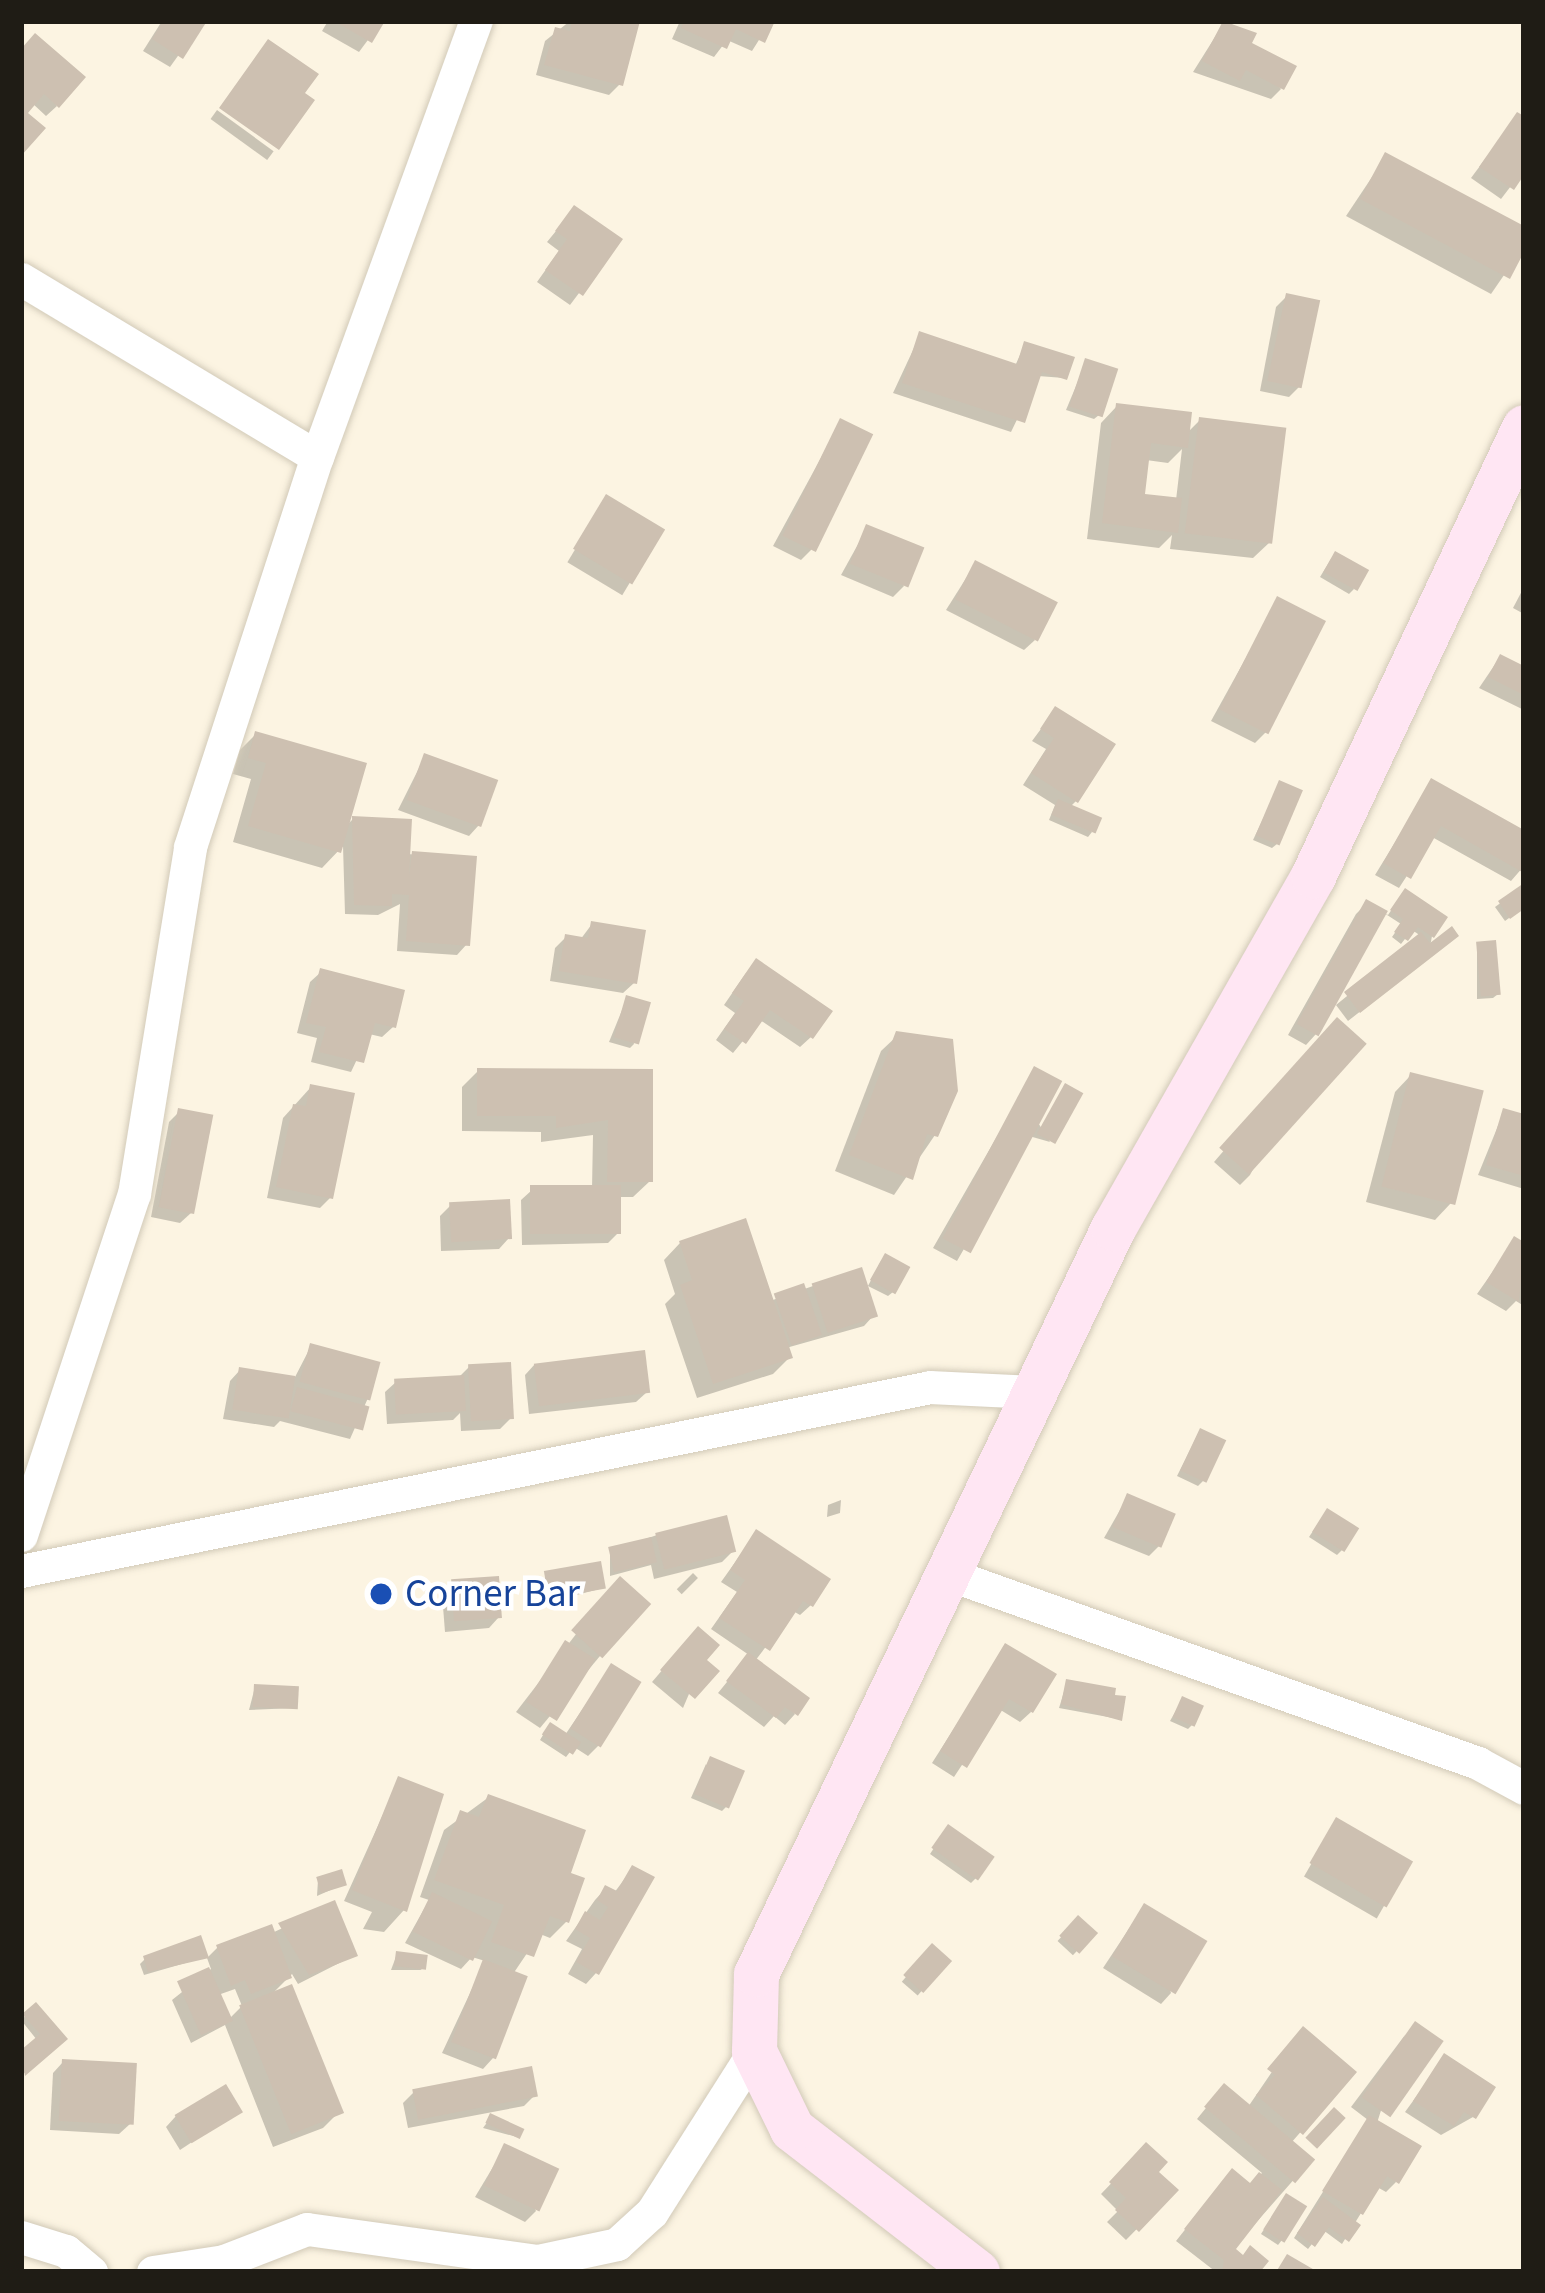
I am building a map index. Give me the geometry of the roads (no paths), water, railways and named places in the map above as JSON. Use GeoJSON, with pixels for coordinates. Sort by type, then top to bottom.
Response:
{"type":"FeatureCollection","features":[{"type":"Feature","properties":{"kind":"main road"},"geometry":{"type":"LineString","coordinates":[[977,2272],[792,2129],[754,2051],[756,1974],[951,1575],[1113,1228],[1313,876],[1524,427]]}},
{"type":"Feature","properties":{"kind":"street"},"geometry":{"type":"LineString","coordinates":[[21,1535],[134,1194],[190,848],[317,457],[476,21]]}},
{"type":"Feature","properties":{"kind":"street"},"geometry":{"type":"LineString","coordinates":[[21,279],[317,457]]}},
{"type":"Feature","properties":{"kind":"street"},"geometry":{"type":"LineString","coordinates":[[21,1571],[930,1387],[1033,1392]]}},
{"type":"Feature","properties":{"kind":"street"},"geometry":{"type":"LineString","coordinates":[[951,1575],[1478,1762],[1524,1788]]}},
{"type":"Feature","properties":{"kind":"street"},"geometry":{"type":"LineString","coordinates":[[153,2272],[219,2267],[308,2229],[538,2261],[617,2244],[652,2212],[754,2051]]}},
{"type":"Feature","properties":{"kind":"street"},"geometry":{"type":"LineString","coordinates":[[21,2237],[66,2251],[91,2272]]}},
{"type":"Feature","properties":{"kind":"place","name":"Corner Bar"},"geometry":{"type":"Point","coordinates":[381,1594]}}]}
